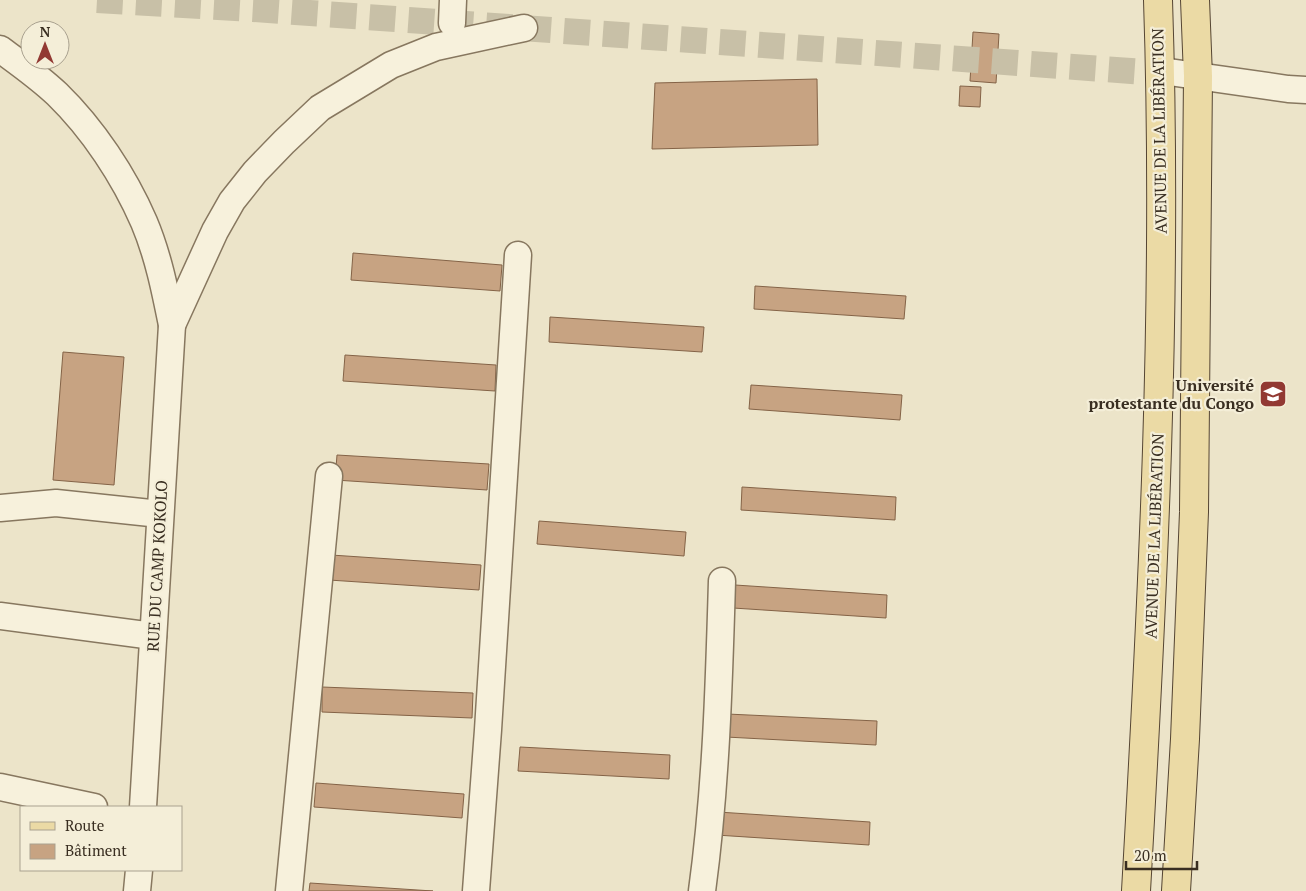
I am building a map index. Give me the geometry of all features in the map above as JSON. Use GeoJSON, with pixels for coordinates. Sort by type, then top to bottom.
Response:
{"type":"FeatureCollection","features":[{"type":"Feature","properties":{"kind":"main road","name":"AVENUE DE LA LIBÉRATION"},"geometry":{"type":"LineString","coordinates":[[1136,891],[1148,678],[1159,406],[1161,140],[1158,0]]}},
{"type":"Feature","properties":{"kind":"main road"},"geometry":{"type":"LineString","coordinates":[[1176,891],[1185,739],[1194,512],[1198,76],[1196,0]]}},
{"type":"Feature","properties":{"kind":"street","name":"RUE DU CAMP KOKOLO"},"geometry":{"type":"LineString","coordinates":[[172,325],[215,231],[232,202],[254,172],[320,108],[391,65],[436,47],[524,28]]}},
{"type":"Feature","properties":{"kind":"street","name":"RUE DU CAMP KOKOLO"},"geometry":{"type":"LineString","coordinates":[[0,49],[56,94],[82,121],[129,191],[144,223],[156,257],[172,325],[143,806]]}},
{"type":"Feature","properties":{"kind":"street","name":"AVENUE DE LA LIBÉRATION"},"geometry":{"type":"LineString","coordinates":[[1169,72],[1306,90]]}},
{"type":"Feature","properties":{"kind":"street"},"geometry":{"type":"LineString","coordinates":[[476,891],[518,255]]}},
{"type":"Feature","properties":{"kind":"street"},"geometry":{"type":"LineString","coordinates":[[290,891],[330,476]]}},
{"type":"Feature","properties":{"kind":"street"},"geometry":{"type":"LineString","coordinates":[[0,508],[56,503],[160,514]]}},
{"type":"Feature","properties":{"kind":"street"},"geometry":{"type":"LineString","coordinates":[[702,891],[708,847],[718,727],[722,581]]}},
{"type":"Feature","properties":{"kind":"street"},"geometry":{"type":"LineString","coordinates":[[0,616],[153,636]]}},
{"type":"Feature","properties":{"kind":"street"},"geometry":{"type":"LineString","coordinates":[[0,787],[89,806]]}},
{"type":"Feature","properties":{"kind":"street"},"geometry":{"type":"LineString","coordinates":[[137,891],[139,871]]}},
{"type":"Feature","properties":{"kind":"building"},"geometry":{"type":"Polygon","coordinates":[[[973,32],[999,34],[996,83],[970,81],[973,32]]]}},
{"type":"Feature","properties":{"kind":"building"},"geometry":{"type":"Polygon","coordinates":[[[817,79],[818,145],[652,149],[655,83],[817,79]]]}},
{"type":"Feature","properties":{"kind":"building"},"geometry":{"type":"Polygon","coordinates":[[[960,86],[981,87],[980,107],[959,106],[960,86]]]}},
{"type":"Feature","properties":{"kind":"building"},"geometry":{"type":"Polygon","coordinates":[[[353,253],[502,265],[500,291],[351,280],[353,253]]]}},
{"type":"Feature","properties":{"kind":"building"},"geometry":{"type":"Polygon","coordinates":[[[755,286],[906,296],[904,319],[754,309],[755,286]]]}},
{"type":"Feature","properties":{"kind":"building"},"geometry":{"type":"Polygon","coordinates":[[[550,317],[704,327],[702,352],[549,342],[550,317]]]}},
{"type":"Feature","properties":{"kind":"building"},"geometry":{"type":"Polygon","coordinates":[[[63,352],[124,357],[114,485],[53,480],[63,352]]]}},
{"type":"Feature","properties":{"kind":"building"},"geometry":{"type":"Polygon","coordinates":[[[345,355],[496,365],[495,391],[343,381],[345,355]]]}},
{"type":"Feature","properties":{"kind":"building"},"geometry":{"type":"Polygon","coordinates":[[[751,385],[902,395],[900,420],[749,409],[751,385]]]}},
{"type":"Feature","properties":{"kind":"building"},"geometry":{"type":"Polygon","coordinates":[[[337,455],[489,464],[487,490],[335,480],[337,455]]]}},
{"type":"Feature","properties":{"kind":"building"},"geometry":{"type":"Polygon","coordinates":[[[742,487],[896,497],[895,520],[741,510],[742,487]]]}},
{"type":"Feature","properties":{"kind":"building"},"geometry":{"type":"Polygon","coordinates":[[[539,521],[686,532],[684,556],[537,544],[539,521]]]}},
{"type":"Feature","properties":{"kind":"building"},"geometry":{"type":"Polygon","coordinates":[[[331,555],[481,565],[479,590],[329,580],[331,555]]]}},
{"type":"Feature","properties":{"kind":"building"},"geometry":{"type":"Polygon","coordinates":[[[735,585],[887,595],[886,618],[733,608],[735,585]]]}},
{"type":"Feature","properties":{"kind":"building"},"geometry":{"type":"Polygon","coordinates":[[[322,687],[473,693],[472,718],[322,712],[322,687]]]}},
{"type":"Feature","properties":{"kind":"building"},"geometry":{"type":"Polygon","coordinates":[[[727,714],[877,721],[876,745],[726,737],[727,714]]]}},
{"type":"Feature","properties":{"kind":"building"},"geometry":{"type":"Polygon","coordinates":[[[520,747],[670,755],[669,779],[518,771],[520,747]]]}},
{"type":"Feature","properties":{"kind":"building"},"geometry":{"type":"Polygon","coordinates":[[[316,783],[464,794],[462,818],[314,807],[316,783]]]}},
{"type":"Feature","properties":{"kind":"building"},"geometry":{"type":"Polygon","coordinates":[[[718,812],[870,822],[869,845],[716,835],[718,812]]]}},
{"type":"Feature","properties":{"kind":"building"},"geometry":{"type":"Polygon","coordinates":[[[310,883],[433,891],[309,891],[310,883]]]}},
{"type":"Feature","properties":{"kind":"tunnel"},"geometry":{"type":"LineString","coordinates":[[97,0],[253,9],[1160,73],[1169,72]]}},
{"type":"Feature","properties":{"kind":"place","name":"Université protestante du Congo"},"geometry":{"type":"Point","coordinates":[1273,394]}}]}
